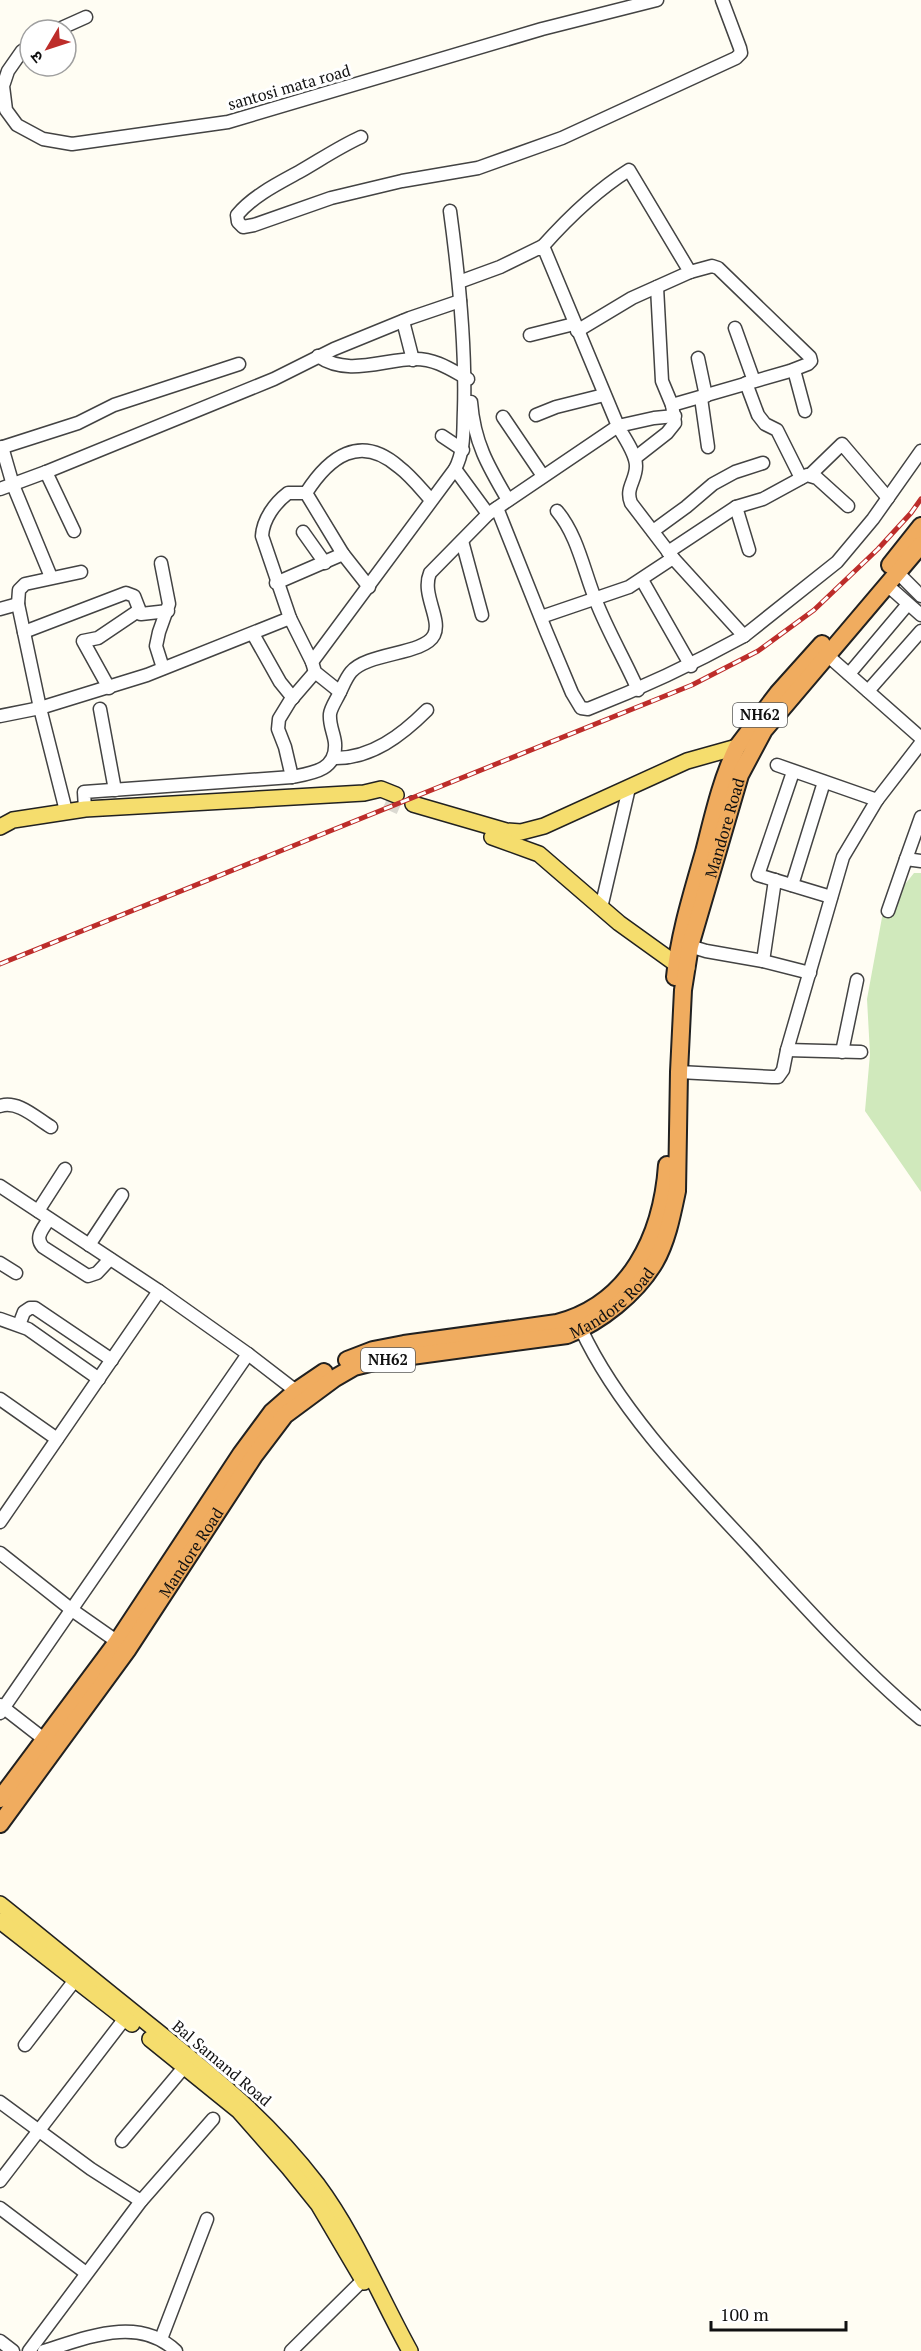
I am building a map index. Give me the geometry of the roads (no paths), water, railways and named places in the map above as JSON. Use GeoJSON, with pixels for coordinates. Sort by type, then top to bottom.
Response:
{"type":"FeatureCollection","features":[{"type":"Feature","properties":{"kind":"highway","name":"Mandore Road"},"geometry":{"type":"LineString","coordinates":[[122,1646],[241,1454],[272,1412],[296,1391],[341,1362],[373,1350],[557,1323],[575,1318],[592,1309],[631,1274],[643,1258],[665,1189],[670,1026],[685,944],[722,784],[737,747],[778,693],[871,589],[921,526]]}},
{"type":"Feature","properties":{"kind":"highway","name":"Mandore Road"},"geometry":{"type":"LineString","coordinates":[[685,944],[733,794],[745,763],[764,730],[921,545]]}},
{"type":"Feature","properties":{"kind":"highway","name":"Mandore Road"},"geometry":{"type":"LineString","coordinates":[[0,1824],[51,1744],[285,1415],[318,1389],[354,1367],[382,1360],[567,1335],[603,1316],[641,1281],[654,1262],[662,1244],[677,1191],[681,966]]}},
{"type":"Feature","properties":{"kind":"highway","name":"Mandore Road"},"geometry":{"type":"LineString","coordinates":[[0,1799],[51,1744]]}},
{"type":"Feature","properties":{"kind":"main road"},"geometry":{"type":"LineString","coordinates":[[4,821],[85,809],[364,793],[506,831],[521,832],[544,826],[687,761],[737,747]]}},
{"type":"Feature","properties":{"kind":"main road"},"geometry":{"type":"LineString","coordinates":[[399,802],[426,818],[502,840],[534,852],[601,908],[681,966]]}},
{"type":"Feature","properties":{"kind":"main road","name":"Bal Samand Road"},"geometry":{"type":"LineString","coordinates":[[0,1904],[128,2014],[184,2066],[239,2111],[318,2204],[363,2280],[401,2351]]}},
{"type":"Feature","properties":{"kind":"main road","name":"Bal Samand Road"},"geometry":{"type":"LineString","coordinates":[[1,1923],[75,1980],[128,2014],[245,2103],[302,2166],[342,2222],[410,2351]]}},
{"type":"Feature","properties":{"kind":"street","name":"santosi mata road"},"geometry":{"type":"LineString","coordinates":[[18,57],[8,71],[3,86],[6,110],[17,125],[43,139],[72,144],[228,122],[543,29],[657,0]]}},
{"type":"Feature","properties":{"kind":"street"},"geometry":{"type":"LineString","coordinates":[[361,137],[332,150],[264,192],[242,209],[237,215],[238,222],[243,227],[254,225],[331,198],[402,181],[478,168],[562,138],[736,58],[741,53],[740,48],[722,0]]}},
{"type":"Feature","properties":{"kind":"street"},"geometry":{"type":"LineString","coordinates":[[78,21],[86,17]]}},
{"type":"Feature","properties":{"kind":"street"},"geometry":{"type":"LineString","coordinates":[[459,282],[500,267],[543,246],[558,229],[616,178],[629,170],[690,272]]}},
{"type":"Feature","properties":{"kind":"street"},"geometry":{"type":"LineString","coordinates":[[292,777],[278,729],[279,719],[369,587],[455,469],[463,450],[464,377],[459,282],[450,211]]}},
{"type":"Feature","properties":{"kind":"street"},"geometry":{"type":"LineString","coordinates":[[543,246],[604,395],[635,458],[635,473],[628,495],[631,503],[671,555],[744,636]]}},
{"type":"Feature","properties":{"kind":"street"},"geometry":{"type":"LineString","coordinates":[[85,809],[84,792],[292,777],[315,773],[325,768],[334,758],[335,743],[330,726],[330,712],[351,671],[364,662],[421,645],[430,640],[435,633],[435,624],[426,590],[430,573],[492,511],[618,426],[654,418],[703,397],[794,370],[808,364],[810,357],[718,268],[712,266],[690,272],[575,327],[530,335]]}},
{"type":"Feature","properties":{"kind":"street"},"geometry":{"type":"LineString","coordinates":[[635,458],[667,433],[675,423],[674,410],[662,381],[657,287]]}},
{"type":"Feature","properties":{"kind":"street"},"geometry":{"type":"LineString","coordinates":[[0,489],[274,379],[318,356],[403,321],[460,301]]}},
{"type":"Feature","properties":{"kind":"street"},"geometry":{"type":"LineString","coordinates":[[403,321],[413,360]]}},
{"type":"Feature","properties":{"kind":"street"},"geometry":{"type":"LineString","coordinates":[[735,328],[758,415],[765,424],[777,430],[805,477]]}},
{"type":"Feature","properties":{"kind":"street"},"geometry":{"type":"LineString","coordinates":[[318,356],[352,367],[413,360],[436,362],[469,379],[472,417],[477,442],[485,461],[508,500]]}},
{"type":"Feature","properties":{"kind":"street"},"geometry":{"type":"LineString","coordinates":[[698,358],[708,447]]}},
{"type":"Feature","properties":{"kind":"street"},"geometry":{"type":"LineString","coordinates":[[51,577],[13,485],[1,447],[86,420],[114,405],[239,364]]}},
{"type":"Feature","properties":{"kind":"street"},"geometry":{"type":"LineString","coordinates":[[794,370],[805,411]]}},
{"type":"Feature","properties":{"kind":"street"},"geometry":{"type":"LineString","coordinates":[[536,416],[556,407],[604,395]]}},
{"type":"Feature","properties":{"kind":"street"},"geometry":{"type":"LineString","coordinates":[[503,417],[543,476]]}},
{"type":"Feature","properties":{"kind":"street"},"geometry":{"type":"LineString","coordinates":[[442,436],[463,450]]}},
{"type":"Feature","properties":{"kind":"street"},"geometry":{"type":"LineString","coordinates":[[541,617],[629,588],[736,507],[763,499],[805,477],[842,444],[888,498]]}},
{"type":"Feature","properties":{"kind":"street"},"geometry":{"type":"LineString","coordinates":[[306,493],[318,474],[333,461],[352,451],[362,449],[377,453],[399,466],[431,500]]}},
{"type":"Feature","properties":{"kind":"street"},"geometry":{"type":"LineString","coordinates":[[455,469],[492,511],[541,617],[572,693],[581,708],[588,709],[691,666],[744,636],[837,562],[888,498],[921,451]]}},
{"type":"Feature","properties":{"kind":"street"},"geometry":{"type":"LineString","coordinates":[[653,531],[713,484],[735,472],[763,463]]}},
{"type":"Feature","properties":{"kind":"street"},"geometry":{"type":"LineString","coordinates":[[46,472],[74,531]]}},
{"type":"Feature","properties":{"kind":"street"},"geometry":{"type":"LineString","coordinates":[[805,477],[817,478],[848,506]]}},
{"type":"Feature","properties":{"kind":"street"},"geometry":{"type":"LineString","coordinates":[[306,493],[288,493],[275,505],[262,529],[264,547],[290,618],[313,667],[340,692]]}},
{"type":"Feature","properties":{"kind":"street"},"geometry":{"type":"LineString","coordinates":[[306,493],[343,554],[369,587]]}},
{"type":"Feature","properties":{"kind":"street"},"geometry":{"type":"LineString","coordinates":[[736,507],[749,550]]}},
{"type":"Feature","properties":{"kind":"street"},"geometry":{"type":"LineString","coordinates":[[557,512],[564,520],[580,556],[609,634],[638,690]]}},
{"type":"Feature","properties":{"kind":"street"},"geometry":{"type":"LineString","coordinates":[[303,532],[325,563]]}},
{"type":"Feature","properties":{"kind":"street"},"geometry":{"type":"LineString","coordinates":[[462,541],[482,615]]}},
{"type":"Feature","properties":{"kind":"street"},"geometry":{"type":"LineString","coordinates":[[276,583],[343,554]]}},
{"type":"Feature","properties":{"kind":"street"},"geometry":{"type":"LineString","coordinates":[[161,563],[169,604],[156,646],[163,668]]}},
{"type":"Feature","properties":{"kind":"street"},"geometry":{"type":"LineString","coordinates":[[66,812],[40,708],[18,604],[21,586],[51,577],[81,572]]}},
{"type":"Feature","properties":{"kind":"street"},"geometry":{"type":"LineString","coordinates":[[893,579],[921,596]]}},
{"type":"Feature","properties":{"kind":"street"},"geometry":{"type":"LineString","coordinates":[[893,579],[908,604],[921,615]]}},
{"type":"Feature","properties":{"kind":"street"},"geometry":{"type":"LineString","coordinates":[[642,580],[691,666]]}},
{"type":"Feature","properties":{"kind":"street"},"geometry":{"type":"LineString","coordinates":[[24,632],[126,593],[134,596],[138,611],[144,615],[168,611]]}},
{"type":"Feature","properties":{"kind":"street"},"geometry":{"type":"LineString","coordinates":[[0,609],[18,604]]}},
{"type":"Feature","properties":{"kind":"street"},"geometry":{"type":"LineString","coordinates":[[849,674],[908,604]]}},
{"type":"Feature","properties":{"kind":"street"},"geometry":{"type":"LineString","coordinates":[[110,688],[83,641],[98,638],[138,611]]}},
{"type":"Feature","properties":{"kind":"street"},"geometry":{"type":"LineString","coordinates":[[0,716],[40,708],[110,688],[290,618]]}},
{"type":"Feature","properties":{"kind":"street"},"geometry":{"type":"LineString","coordinates":[[868,691],[921,631]]}},
{"type":"Feature","properties":{"kind":"street"},"geometry":{"type":"LineString","coordinates":[[253,634],[264,657],[293,698]]}},
{"type":"Feature","properties":{"kind":"street"},"geometry":{"type":"LineString","coordinates":[[826,655],[921,738]]}},
{"type":"Feature","properties":{"kind":"street"},"geometry":{"type":"LineString","coordinates":[[100,709],[115,790]]}},
{"type":"Feature","properties":{"kind":"street"},"geometry":{"type":"LineString","coordinates":[[334,758],[353,757],[385,744],[396,738],[427,710]]}},
{"type":"Feature","properties":{"kind":"street"},"geometry":{"type":"LineString","coordinates":[[679,1072],[778,1077],[783,1070],[843,857],[877,800],[921,743]]}},
{"type":"Feature","properties":{"kind":"street"},"geometry":{"type":"LineString","coordinates":[[777,765],[877,800]]}},
{"type":"Feature","properties":{"kind":"street"},"geometry":{"type":"LineString","coordinates":[[793,772],[759,875],[831,897]]}},
{"type":"Feature","properties":{"kind":"street"},"geometry":{"type":"LineString","coordinates":[[792,885],[824,782]]}},
{"type":"Feature","properties":{"kind":"street"},"geometry":{"type":"LineString","coordinates":[[601,908],[629,788]]}},
{"type":"Feature","properties":{"kind":"street"},"geometry":{"type":"LineString","coordinates":[[888,911],[921,817]]}},
{"type":"Feature","properties":{"kind":"street"},"geometry":{"type":"LineString","coordinates":[[906,859],[921,861]]}},
{"type":"Feature","properties":{"kind":"street"},"geometry":{"type":"LineString","coordinates":[[763,961],[775,880]]}},
{"type":"Feature","properties":{"kind":"street"},"geometry":{"type":"LineString","coordinates":[[685,944],[706,951],[763,961],[810,973]]}},
{"type":"Feature","properties":{"kind":"street"},"geometry":{"type":"LineString","coordinates":[[843,1052],[857,981]]}},
{"type":"Feature","properties":{"kind":"street"},"geometry":{"type":"LineString","coordinates":[[787,1050],[861,1052]]}},
{"type":"Feature","properties":{"kind":"street"},"geometry":{"type":"LineString","coordinates":[[0,1106],[7,1104],[17,1106],[51,1127]]}},
{"type":"Feature","properties":{"kind":"street"},"geometry":{"type":"LineString","coordinates":[[38,1211],[65,1169]]}},
{"type":"Feature","properties":{"kind":"street"},"geometry":{"type":"LineString","coordinates":[[0,1186],[159,1291],[296,1391]]}},
{"type":"Feature","properties":{"kind":"street"},"geometry":{"type":"LineString","coordinates":[[89,1245],[122,1195]]}},
{"type":"Feature","properties":{"kind":"street"},"geometry":{"type":"LineString","coordinates":[[49,1219],[38,1241],[53,1254],[88,1276],[97,1273],[110,1259]]}},
{"type":"Feature","properties":{"kind":"street"},"geometry":{"type":"LineString","coordinates":[[0,1263],[16,1274]]}},
{"type":"Feature","properties":{"kind":"street"},"geometry":{"type":"LineString","coordinates":[[0,1522],[159,1291]]}},
{"type":"Feature","properties":{"kind":"street"},"geometry":{"type":"LineString","coordinates":[[19,1325],[24,1312],[35,1308],[112,1360]]}},
{"type":"Feature","properties":{"kind":"street"},"geometry":{"type":"LineString","coordinates":[[0,1319],[19,1325],[99,1379]]}},
{"type":"Feature","properties":{"kind":"street"},"geometry":{"type":"LineString","coordinates":[[581,1329],[593,1355],[645,1429],[687,1478],[830,1633],[921,1719]]}},
{"type":"Feature","properties":{"kind":"street"},"geometry":{"type":"LineString","coordinates":[[51,1744],[1,1709],[248,1354]]}},
{"type":"Feature","properties":{"kind":"street"},"geometry":{"type":"LineString","coordinates":[[0,1399],[57,1439]]}},
{"type":"Feature","properties":{"kind":"street"},"geometry":{"type":"LineString","coordinates":[[0,1553],[122,1646]]}},
{"type":"Feature","properties":{"kind":"street"},"geometry":{"type":"LineString","coordinates":[[25,2045],[75,1980]]}},
{"type":"Feature","properties":{"kind":"street"},"geometry":{"type":"LineString","coordinates":[[0,2181],[128,2014]]}},
{"type":"Feature","properties":{"kind":"street"},"geometry":{"type":"LineString","coordinates":[[122,2141],[184,2066]]}},
{"type":"Feature","properties":{"kind":"street"},"geometry":{"type":"LineString","coordinates":[[0,2102],[141,2201]]}},
{"type":"Feature","properties":{"kind":"street"},"geometry":{"type":"LineString","coordinates":[[29,2351],[141,2201],[213,2119]]}},
{"type":"Feature","properties":{"kind":"street"},"geometry":{"type":"LineString","coordinates":[[0,2208],[86,2273]]}},
{"type":"Feature","properties":{"kind":"street"},"geometry":{"type":"LineString","coordinates":[[161,2339],[207,2219]]}},
{"type":"Feature","properties":{"kind":"street"},"geometry":{"type":"LineString","coordinates":[[291,2351],[363,2280]]}},
{"type":"Feature","properties":{"kind":"street"},"geometry":{"type":"LineString","coordinates":[[44,2351],[103,2333],[130,2331],[161,2339],[176,2351]]}},
{"type":"Feature","properties":{"kind":"street"},"geometry":{"type":"LineString","coordinates":[[0,2341],[13,2351]]}},
{"type":"Feature","properties":{"kind":"tunnel"},"geometry":{"type":"LineString","coordinates":[[386,801],[402,808]]}},
{"type":"Feature","properties":{"kind":"railway"},"geometry":{"type":"LineString","coordinates":[[0,964],[692,685],[758,651],[814,610],[878,549],[921,499]]}}]}
